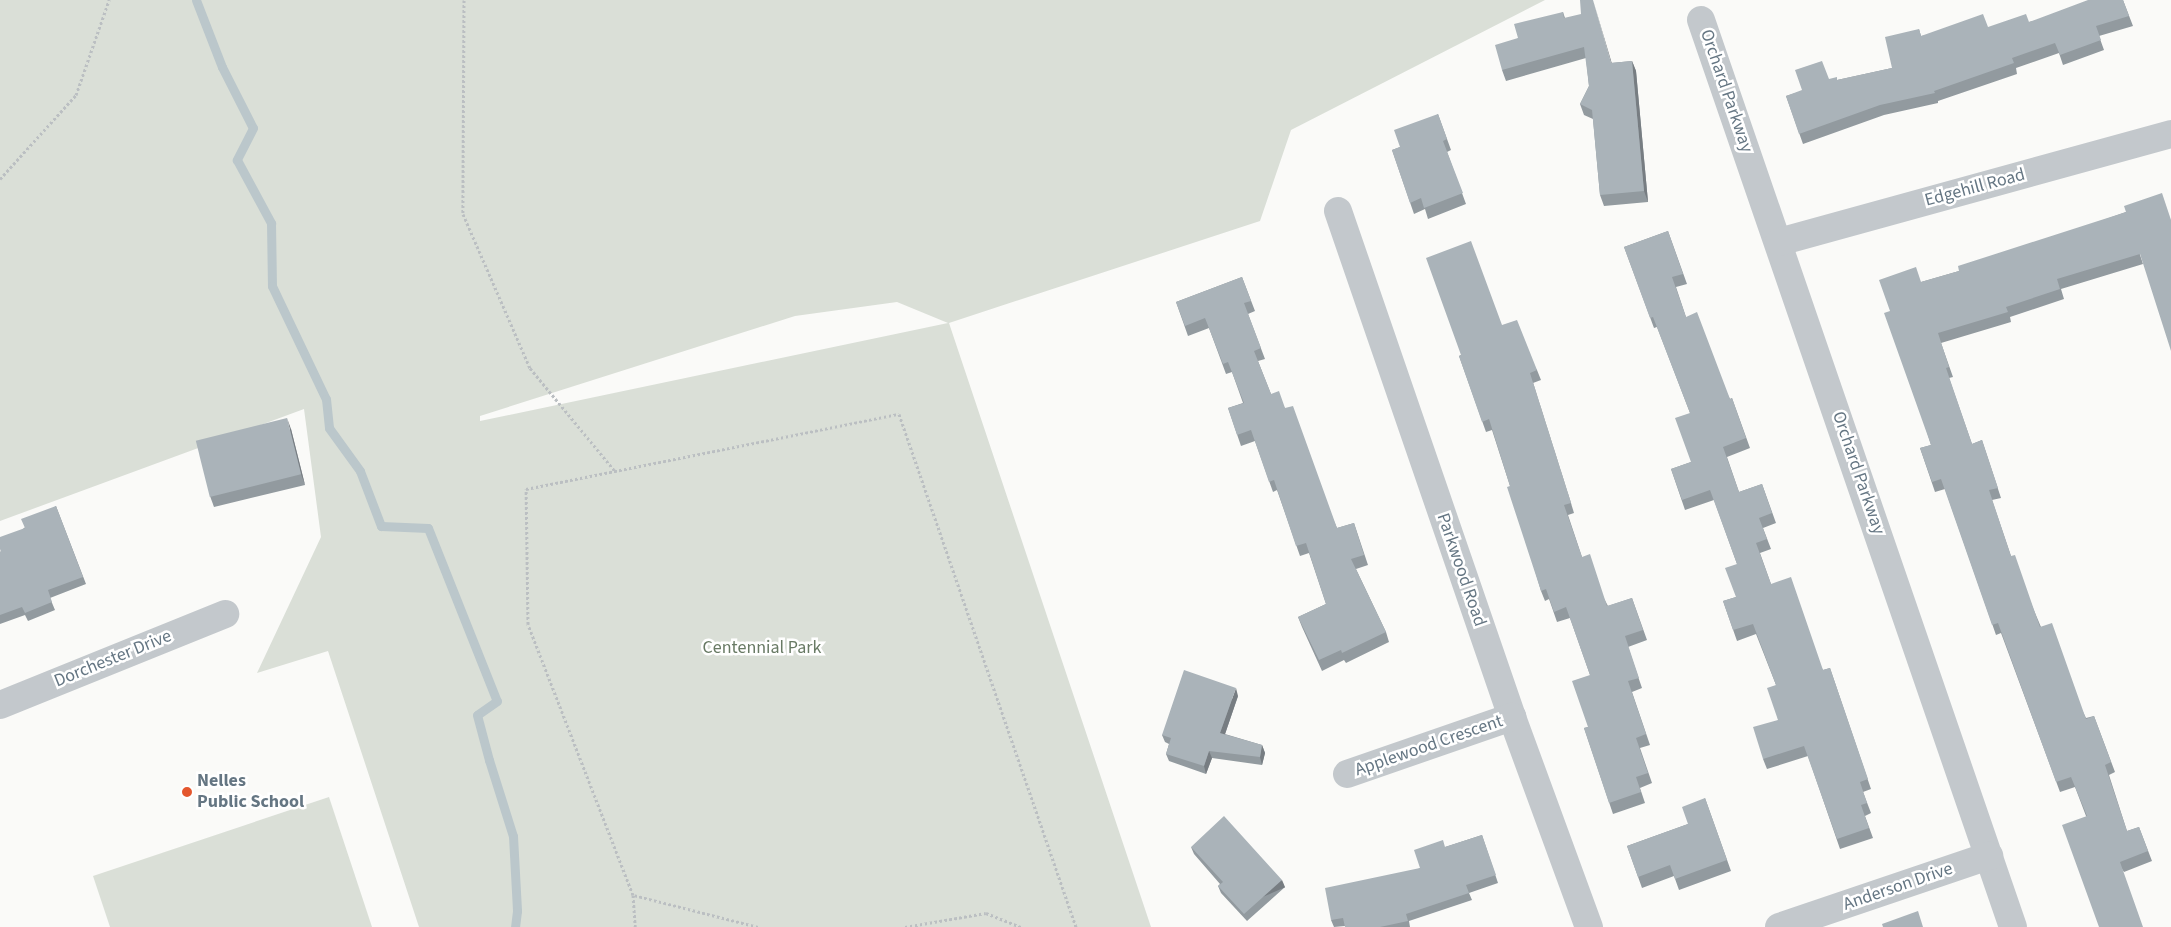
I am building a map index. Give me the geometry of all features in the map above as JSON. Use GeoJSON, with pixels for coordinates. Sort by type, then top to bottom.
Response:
{"type":"FeatureCollection","features":[{"type":"Feature","properties":{"kind":"street","name":"Orchard Parkway"},"geometry":{"type":"LineString","coordinates":[[1701,20],[1779,242],[2013,927]]}},
{"type":"Feature","properties":{"kind":"street","name":"Edgehill Road"},"geometry":{"type":"LineString","coordinates":[[1779,242],[2171,134]]}},
{"type":"Feature","properties":{"kind":"street","name":"Parkwood Road"},"geometry":{"type":"LineString","coordinates":[[1338,212],[1512,717],[1589,927]]}},
{"type":"Feature","properties":{"kind":"street","name":"Dorchester Drive"},"geometry":{"type":"LineString","coordinates":[[0,705],[226,614]]}},
{"type":"Feature","properties":{"kind":"street","name":"Applewood Crescent"},"geometry":{"type":"LineString","coordinates":[[1347,774],[1512,717]]}},
{"type":"Feature","properties":{"kind":"street","name":"Anderson Drive"},"geometry":{"type":"LineString","coordinates":[[1779,927],[1989,856]]}},
{"type":"Feature","properties":{"kind":"path"},"geometry":{"type":"LineString","coordinates":[[0,179],[76,96],[109,0]]}},
{"type":"Feature","properties":{"kind":"path"},"geometry":{"type":"LineString","coordinates":[[464,0],[463,214],[530,368],[615,471]]}},
{"type":"Feature","properties":{"kind":"path"},"geometry":{"type":"LineString","coordinates":[[635,927],[633,895],[528,624],[526,489],[899,414],[1076,927]]}},
{"type":"Feature","properties":{"kind":"path"},"geometry":{"type":"LineString","coordinates":[[633,895],[758,927]]}},
{"type":"Feature","properties":{"kind":"path"},"geometry":{"type":"LineString","coordinates":[[905,927],[986,913],[1021,927]]}},
{"type":"Feature","properties":{"kind":"green space","name":"Centennial Park"},"geometry":{"type":"Polygon","coordinates":[[[0,0],[1545,0],[1291,130],[1260,221],[949,323],[1151,927],[419,927],[328,651],[257,673],[321,537],[304,409],[0,521],[0,0]],[[897,302],[795,316],[480,416],[480,421],[948,323],[897,302]]]}},
{"type":"Feature","properties":{"kind":"green space"},"geometry":{"type":"Polygon","coordinates":[[[329,797],[372,927],[110,927],[93,876],[329,797]]]}},
{"type":"Feature","properties":{"kind":"building"},"geometry":{"type":"Polygon","coordinates":[[[1580,0],[1593,0],[1611,63],[1632,61],[1644,191],[1600,195],[1592,110],[1580,104],[1589,86],[1584,47],[1502,70],[1495,45],[1518,38],[1514,24],[1563,12],[1564,18],[1581,14],[1580,0]]]}},
{"type":"Feature","properties":{"kind":"building"},"geometry":{"type":"Polygon","coordinates":[[[2088,0],[2123,0],[2129,16],[2096,26],[2101,40],[2060,55],[2055,43],[2012,58],[2014,63],[1934,91],[1935,93],[1880,105],[1799,134],[1786,96],[1802,90],[1795,70],[1822,61],[1829,79],[1837,77],[1837,80],[1892,68],[1885,37],[1919,29],[1921,36],[1983,14],[1988,27],[2026,14],[2029,22],[2088,0]]]}},
{"type":"Feature","properties":{"kind":"building"},"geometry":{"type":"Polygon","coordinates":[[[1438,114],[1447,139],[1443,141],[1463,193],[1424,208],[1421,198],[1410,203],[1392,150],[1400,147],[1394,130],[1438,114]]]}},
{"type":"Feature","properties":{"kind":"building"},"geometry":{"type":"Polygon","coordinates":[[[2162,193],[2171,220],[2171,351],[2140,254],[2057,279],[2060,289],[2006,307],[2008,312],[1938,333],[1949,367],[1946,368],[1972,444],[1982,440],[1998,488],[1989,490],[2011,556],[2015,555],[2040,627],[2052,623],[2086,719],[2094,716],[2111,762],[2105,765],[2127,831],[2139,827],[2148,851],[2120,862],[2143,927],[2099,927],[2062,825],[2087,816],[2071,777],[2056,782],[1998,623],[1992,625],[1941,479],[1932,482],[1920,448],[1931,445],[1884,313],[1890,311],[1879,280],[1916,267],[1921,282],[1959,271],[1958,266],[2126,212],[2124,206],[2162,193]]]}},
{"type":"Feature","properties":{"kind":"building"},"geometry":{"type":"Polygon","coordinates":[[[1668,231],[1683,274],[1672,277],[1686,317],[1697,312],[1746,438],[1723,447],[1739,492],[1762,484],[1772,513],[1759,518],[1767,539],[1756,543],[1771,584],[1791,577],[1823,670],[1830,668],[1868,779],[1860,782],[1867,803],[1861,805],[1869,828],[1837,839],[1804,746],[1763,759],[1753,727],[1778,720],[1767,688],[1776,685],[1753,624],[1733,630],[1723,601],[1736,597],[1725,568],[1737,564],[1710,490],[1682,500],[1671,469],[1691,462],[1675,418],[1690,413],[1653,317],[1650,318],[1624,247],[1668,231]]]}},
{"type":"Feature","properties":{"kind":"building"},"geometry":{"type":"Polygon","coordinates":[[[1471,241],[1502,325],[1517,320],[1537,370],[1530,373],[1571,503],[1564,505],[1582,557],[1590,554],[1607,606],[1632,598],[1643,630],[1625,636],[1639,678],[1628,681],[1646,734],[1636,738],[1648,773],[1636,777],[1641,792],[1609,803],[1584,728],[1588,727],[1572,681],[1590,675],[1566,607],[1554,612],[1546,589],[1541,591],[1507,487],[1510,486],[1489,419],[1482,422],[1459,356],[1461,355],[1426,258],[1471,241]]]}},
{"type":"Feature","properties":{"kind":"building"},"geometry":{"type":"Polygon","coordinates":[[[1242,277],[1251,301],[1244,303],[1261,348],[1254,351],[1271,394],[1279,391],[1285,408],[1293,406],[1337,528],[1354,523],[1364,555],[1351,559],[1386,632],[1342,653],[1341,650],[1319,660],[1298,617],[1326,604],[1306,543],[1296,546],[1274,480],[1269,482],[1251,430],[1237,435],[1228,408],[1244,403],[1228,362],[1223,364],[1205,318],[1185,326],[1176,302],[1242,277]]]}},
{"type":"Feature","properties":{"kind":"building"},"geometry":{"type":"Polygon","coordinates":[[[287,418],[301,474],[210,497],[196,441],[287,418]]]}},
{"type":"Feature","properties":{"kind":"building"},"geometry":{"type":"Polygon","coordinates":[[[56,506],[83,577],[48,590],[52,602],[25,613],[22,607],[0,615],[0,537],[25,528],[21,519],[56,506]]]}},
{"type":"Feature","properties":{"kind":"building"},"geometry":{"type":"Polygon","coordinates":[[[1184,670],[1236,688],[1220,733],[1262,745],[1260,757],[1209,751],[1204,766],[1166,754],[1171,738],[1162,735],[1184,670]]]}},
{"type":"Feature","properties":{"kind":"building"},"geometry":{"type":"Polygon","coordinates":[[[1705,798],[1727,860],[1675,879],[1670,865],[1638,877],[1627,846],[1688,824],[1682,807],[1705,798]]]}},
{"type":"Feature","properties":{"kind":"building"},"geometry":{"type":"Polygon","coordinates":[[[1224,816],[1282,880],[1244,914],[1218,886],[1223,882],[1191,847],[1224,816]]]}},
{"type":"Feature","properties":{"kind":"building"},"geometry":{"type":"Polygon","coordinates":[[[1482,835],[1496,875],[1466,885],[1469,893],[1406,914],[1408,921],[1380,927],[1345,927],[1343,918],[1331,920],[1325,888],[1420,868],[1414,850],[1443,840],[1445,847],[1482,835]]]}},
{"type":"Feature","properties":{"kind":"building"},"geometry":{"type":"Polygon","coordinates":[[[1918,911],[1923,927],[1883,927],[1882,924],[1918,911]]]}},
{"type":"Feature","properties":{"kind":"waterway"},"geometry":{"type":"LineString","coordinates":[[196,0],[222,67],[253,128],[237,160],[271,223],[272,286],[326,399],[329,428],[360,471],[381,526],[428,528],[497,701],[477,715],[513,836],[517,911],[515,927]]}},
{"type":"Feature","properties":{"kind":"place","name":"Nelles Public School"},"geometry":{"type":"Point","coordinates":[187,792]}}]}
